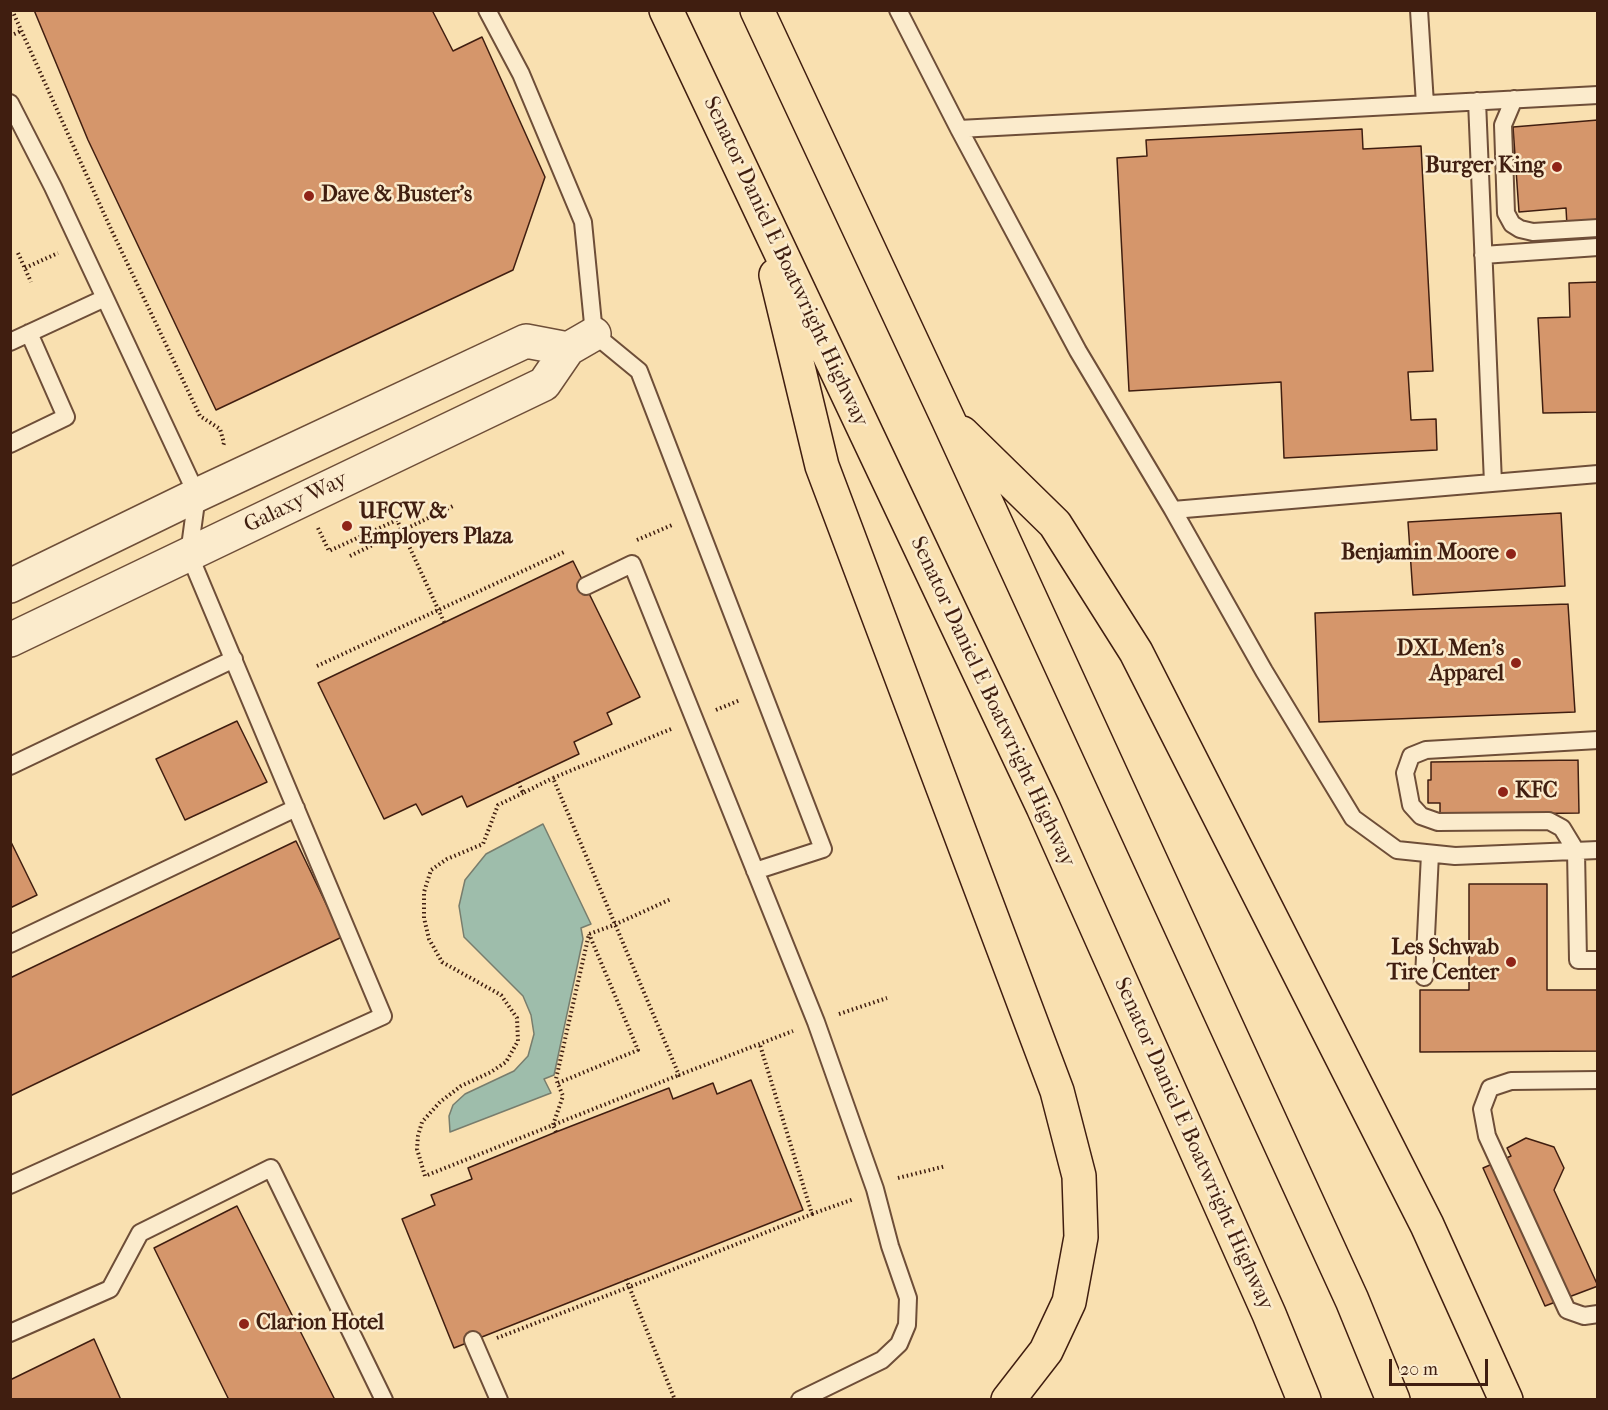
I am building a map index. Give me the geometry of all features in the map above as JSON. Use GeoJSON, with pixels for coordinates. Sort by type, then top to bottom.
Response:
{"type":"FeatureCollection","features":[{"type":"Feature","properties":{"kind":"highway","name":"Senator Daniel E Boatwright Highway"},"geometry":{"type":"LineString","coordinates":[[666,10],[1043,807],[1269,1314],[1304,1400]]}},
{"type":"Feature","properties":{"kind":"highway"},"geometry":{"type":"LineString","coordinates":[[757,10],[948,419],[1352,1300],[1393,1400]]}},
{"type":"Feature","properties":{"kind":"highway"},"geometry":{"type":"LineString","coordinates":[[760,209],[822,466],[1057,1091],[1079,1176],[1081,1237],[1070,1302],[1046,1351],[1008,1400]]}},
{"type":"Feature","properties":{"kind":"highway"},"geometry":{"type":"LineString","coordinates":[[948,419],[1055,524],[1136,652],[1427,1226],[1506,1400]]}},
{"type":"Feature","properties":{"kind":"street"},"geometry":{"type":"LineString","coordinates":[[10,586],[197,495],[526,341],[581,342]]}},
{"type":"Feature","properties":{"kind":"street","name":"Galaxy Way"},"geometry":{"type":"LineString","coordinates":[[10,640],[544,384],[581,342]]}},
{"type":"Feature","properties":{"kind":"lane"},"geometry":{"type":"LineString","coordinates":[[487,10],[521,74],[583,222],[581,342],[639,371],[823,849],[755,871]]}},
{"type":"Feature","properties":{"kind":"lane"},"geometry":{"type":"LineString","coordinates":[[898,10],[1078,351],[1173,510],[1264,671],[1353,818],[1397,850],[1455,856],[1598,849]]}},
{"type":"Feature","properties":{"kind":"lane"},"geometry":{"type":"LineString","coordinates":[[1419,10],[1425,104]]}},
{"type":"Feature","properties":{"kind":"lane"},"geometry":{"type":"LineString","coordinates":[[959,129],[1598,94]]}},
{"type":"Feature","properties":{"kind":"lane"},"geometry":{"type":"LineString","coordinates":[[1514,99],[1503,125],[1506,213],[1512,224],[1520,229],[1533,232],[1598,228]]}},
{"type":"Feature","properties":{"kind":"lane"},"geometry":{"type":"LineString","coordinates":[[1477,101],[1493,483]]}},
{"type":"Feature","properties":{"kind":"lane"},"geometry":{"type":"LineString","coordinates":[[10,103],[53,187],[197,495],[189,554],[383,1016],[10,1185]]}},
{"type":"Feature","properties":{"kind":"lane"},"geometry":{"type":"LineString","coordinates":[[1483,255],[1598,247]]}},
{"type":"Feature","properties":{"kind":"lane"},"geometry":{"type":"LineString","coordinates":[[10,342],[105,298]]}},
{"type":"Feature","properties":{"kind":"lane"},"geometry":{"type":"LineString","coordinates":[[10,444],[66,417],[29,333]]}},
{"type":"Feature","properties":{"kind":"lane"},"geometry":{"type":"LineString","coordinates":[[1173,510],[1598,474]]}},
{"type":"Feature","properties":{"kind":"lane"},"geometry":{"type":"LineString","coordinates":[[586,586],[632,564],[816,1022],[875,1189],[890,1246],[908,1298],[906,1325],[899,1344],[882,1360],[800,1400]]}},
{"type":"Feature","properties":{"kind":"lane"},"geometry":{"type":"LineString","coordinates":[[10,766],[234,659]]}},
{"type":"Feature","properties":{"kind":"lane"},"geometry":{"type":"LineString","coordinates":[[1598,740],[1426,750],[1411,756],[1405,773],[1411,805],[1421,816],[1438,822],[1549,821],[1562,828],[1576,851],[1578,960],[1598,960]]}},
{"type":"Feature","properties":{"kind":"lane"},"geometry":{"type":"LineString","coordinates":[[10,944],[296,808]]}},
{"type":"Feature","properties":{"kind":"lane"},"geometry":{"type":"LineString","coordinates":[[1424,977],[1430,854]]}},
{"type":"Feature","properties":{"kind":"lane"},"geometry":{"type":"LineString","coordinates":[[1598,1080],[1510,1081],[1490,1088],[1482,1109],[1487,1136],[1567,1310],[1584,1316],[1598,1314]]}},
{"type":"Feature","properties":{"kind":"lane"},"geometry":{"type":"LineString","coordinates":[[10,1333],[110,1289],[140,1233],[272,1168],[384,1400]]}},
{"type":"Feature","properties":{"kind":"lane"},"geometry":{"type":"LineString","coordinates":[[473,1340],[499,1400]]}},
{"type":"Feature","properties":{"kind":"path"},"geometry":{"type":"LineString","coordinates":[[12,10],[110,227],[200,416],[220,429],[224,443],[197,495]]}},
{"type":"Feature","properties":{"kind":"path"},"geometry":{"type":"LineString","coordinates":[[10,36],[21,31]]}},
{"type":"Feature","properties":{"kind":"path"},"geometry":{"type":"LineString","coordinates":[[18,253],[31,282]]}},
{"type":"Feature","properties":{"kind":"path"},"geometry":{"type":"LineString","coordinates":[[304,499],[329,550],[397,520],[444,622]]}},
{"type":"Feature","properties":{"kind":"path"},"geometry":{"type":"LineString","coordinates":[[351,556],[455,505]]}},
{"type":"Feature","properties":{"kind":"path"},"geometry":{"type":"LineString","coordinates":[[318,666],[564,552]]}},
{"type":"Feature","properties":{"kind":"path"},"geometry":{"type":"LineString","coordinates":[[762,690],[553,778],[498,805],[483,844],[447,859],[431,870],[424,892],[424,918],[429,939],[442,962],[501,995],[517,1018],[519,1041],[506,1062],[461,1086],[440,1102],[422,1122],[417,1149],[425,1176],[816,1022],[886,998]]}},
{"type":"Feature","properties":{"kind":"path"},"geometry":{"type":"LineString","coordinates":[[553,778],[679,1075]]}},
{"type":"Feature","properties":{"kind":"path"},"geometry":{"type":"LineString","coordinates":[[518,782],[523,793]]}},
{"type":"Feature","properties":{"kind":"path"},"geometry":{"type":"LineString","coordinates":[[589,934],[615,925],[671,899]]}},
{"type":"Feature","properties":{"kind":"path"},"geometry":{"type":"LineString","coordinates":[[556,1132],[553,1125],[563,1096],[556,1079],[589,934]]}},
{"type":"Feature","properties":{"kind":"path"},"geometry":{"type":"LineString","coordinates":[[558,1083],[638,1050],[589,934]]}},
{"type":"Feature","properties":{"kind":"path"},"geometry":{"type":"LineString","coordinates":[[473,1340],[482,1344],[812,1214],[760,1045]]}},
{"type":"Feature","properties":{"kind":"path"},"geometry":{"type":"LineString","coordinates":[[626,1279],[675,1400]]}},
{"type":"Feature","properties":{"kind":"shaded area"},"geometry":{"type":"Polygon","coordinates":[[[543,824],[591,924],[581,928],[583,939],[554,1075],[544,1079],[551,1093],[450,1132],[449,1116],[453,1105],[465,1094],[514,1071],[528,1056],[534,1034],[531,1015],[523,996],[464,937],[459,906],[465,880],[486,854],[543,824]]]}},
{"type":"Feature","properties":{"kind":"building"},"geometry":{"type":"Polygon","coordinates":[[[34,10],[432,10],[453,51],[482,37],[545,177],[513,270],[216,410],[88,140],[34,10]]]}},
{"type":"Feature","properties":{"kind":"building","name":"Burger King"},"geometry":{"type":"Polygon","coordinates":[[[1598,120],[1598,224],[1567,226],[1566,208],[1519,212],[1513,127],[1598,120]]]}},
{"type":"Feature","properties":{"kind":"building"},"geometry":{"type":"Polygon","coordinates":[[[1362,129],[1363,149],[1421,146],[1433,371],[1408,372],[1411,420],[1436,419],[1437,450],[1284,458],[1281,382],[1129,391],[1117,158],[1147,156],[1146,140],[1362,129]]]}},
{"type":"Feature","properties":{"kind":"building"},"geometry":{"type":"Polygon","coordinates":[[[1598,282],[1598,412],[1543,413],[1538,318],[1570,317],[1569,283],[1598,282]]]}},
{"type":"Feature","properties":{"kind":"building"},"geometry":{"type":"Polygon","coordinates":[[[1561,513],[1565,586],[1413,595],[1408,522],[1561,513]]]}},
{"type":"Feature","properties":{"kind":"building"},"geometry":{"type":"Polygon","coordinates":[[[573,561],[640,697],[607,713],[612,724],[574,742],[579,754],[467,807],[462,796],[422,815],[416,804],[384,819],[318,683],[573,561]]]}},
{"type":"Feature","properties":{"kind":"building"},"geometry":{"type":"Polygon","coordinates":[[[1568,604],[1575,712],[1319,722],[1315,613],[1568,604]]]}},
{"type":"Feature","properties":{"kind":"building"},"geometry":{"type":"Polygon","coordinates":[[[237,721],[267,782],[185,820],[156,759],[237,721]]]}},
{"type":"Feature","properties":{"kind":"building","name":"KFC"},"geometry":{"type":"Polygon","coordinates":[[[1578,760],[1579,813],[1440,815],[1440,803],[1428,803],[1431,762],[1578,760]]]}},
{"type":"Feature","properties":{"kind":"building"},"geometry":{"type":"Polygon","coordinates":[[[10,840],[37,895],[10,908],[10,840]]]}},
{"type":"Feature","properties":{"kind":"building"},"geometry":{"type":"Polygon","coordinates":[[[296,841],[342,937],[10,1096],[10,978],[296,841]]]}},
{"type":"Feature","properties":{"kind":"building"},"geometry":{"type":"Polygon","coordinates":[[[1469,884],[1547,884],[1547,990],[1598,990],[1598,1051],[1420,1052],[1420,990],[1469,990],[1469,884]]]}},
{"type":"Feature","properties":{"kind":"building"},"geometry":{"type":"Polygon","coordinates":[[[751,1080],[803,1210],[454,1348],[402,1219],[435,1205],[431,1195],[472,1179],[468,1168],[556,1132],[669,1088],[673,1099],[713,1083],[717,1094],[751,1080]]]}},
{"type":"Feature","properties":{"kind":"building"},"geometry":{"type":"Polygon","coordinates":[[[1526,1138],[1554,1147],[1564,1168],[1554,1190],[1598,1286],[1545,1306],[1483,1168],[1511,1156],[1507,1148],[1526,1138]]]}},
{"type":"Feature","properties":{"kind":"building","name":"Clarion Hotel"},"geometry":{"type":"Polygon","coordinates":[[[237,1206],[335,1400],[229,1400],[154,1248],[237,1206]]]}},
{"type":"Feature","properties":{"kind":"building"},"geometry":{"type":"Polygon","coordinates":[[[94,1339],[121,1400],[10,1400],[10,1380],[94,1339]]]}},
{"type":"Feature","properties":{"kind":"place","name":"Burger King"},"geometry":{"type":"Point","coordinates":[1557,167]}},
{"type":"Feature","properties":{"kind":"place","name":"Dave & Buster's"},"geometry":{"type":"Point","coordinates":[309,196]}},
{"type":"Feature","properties":{"kind":"place","name":"UFCW & Employers Plaza"},"geometry":{"type":"Point","coordinates":[347,526]}},
{"type":"Feature","properties":{"kind":"place","name":"Benjamin Moore"},"geometry":{"type":"Point","coordinates":[1511,554]}},
{"type":"Feature","properties":{"kind":"place","name":"DXL Men's Apparel"},"geometry":{"type":"Point","coordinates":[1516,663]}},
{"type":"Feature","properties":{"kind":"place","name":"KFC"},"geometry":{"type":"Point","coordinates":[1503,792]}},
{"type":"Feature","properties":{"kind":"place","name":"Les Schwab Tire Center"},"geometry":{"type":"Point","coordinates":[1511,962]}},
{"type":"Feature","properties":{"kind":"place","name":"Clarion Hotel"},"geometry":{"type":"Point","coordinates":[244,1324]}}]}
